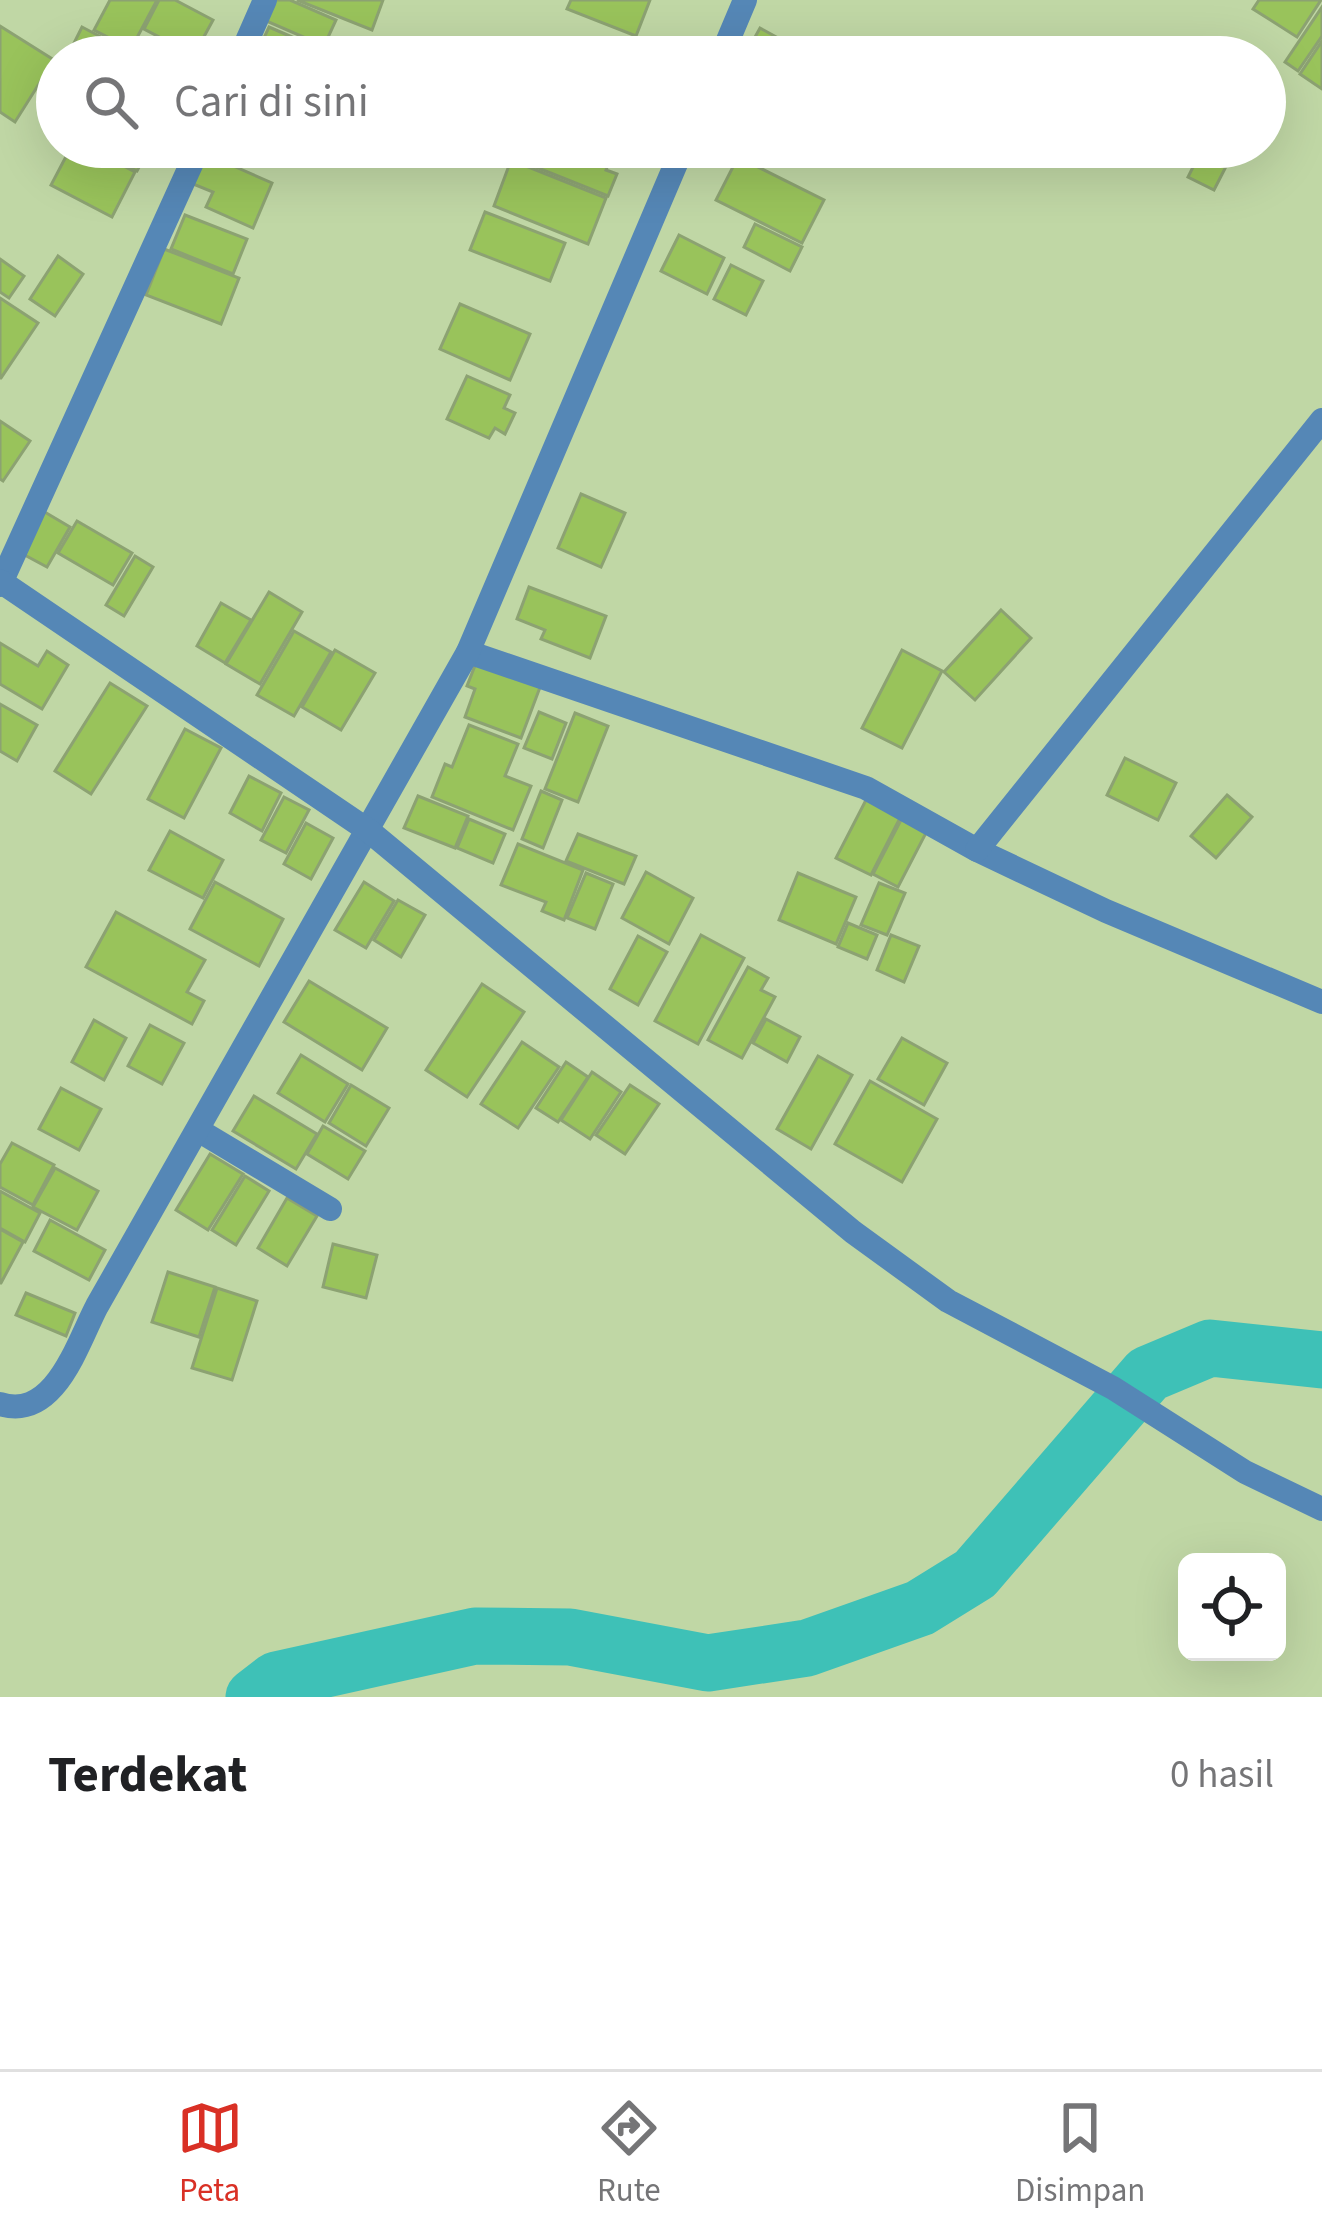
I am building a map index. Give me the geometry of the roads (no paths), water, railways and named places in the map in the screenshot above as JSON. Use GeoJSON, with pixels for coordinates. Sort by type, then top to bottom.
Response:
{"type":"FeatureCollection","features":[{"type":"Feature","properties":{"kind":"street"},"geometry":{"type":"LineString","coordinates":[[250,36],[266,0]]}},
{"type":"Feature","properties":{"kind":"street"},"geometry":{"type":"LineString","coordinates":[[730,36],[745,0]]}},
{"type":"Feature","properties":{"kind":"street"},"geometry":{"type":"LineString","coordinates":[[189,168],[0,583],[369,831],[853,1232],[948,1301],[1113,1388],[1245,1472],[1322,1509]]}},
{"type":"Feature","properties":{"kind":"street"},"geometry":{"type":"LineString","coordinates":[[0,1404],[15,1409],[39,1403],[60,1378],[468,652],[674,168]]}},
{"type":"Feature","properties":{"kind":"street"},"geometry":{"type":"LineString","coordinates":[[977,850],[1322,419]]}},
{"type":"Feature","properties":{"kind":"street"},"geometry":{"type":"LineString","coordinates":[[468,652],[866,788],[977,850],[1166,938],[1322,1002]]}},
{"type":"Feature","properties":{"kind":"street"},"geometry":{"type":"LineString","coordinates":[[198,1130],[330,1209]]}},
{"type":"Feature","properties":{"kind":"waterway"},"geometry":{"type":"LineString","coordinates":[[254,1697],[276,1680],[475,1636],[570,1637],[708,1663],[807,1648],[920,1608],[975,1574],[1148,1374],[1210,1348],[1322,1360]]}}]}
